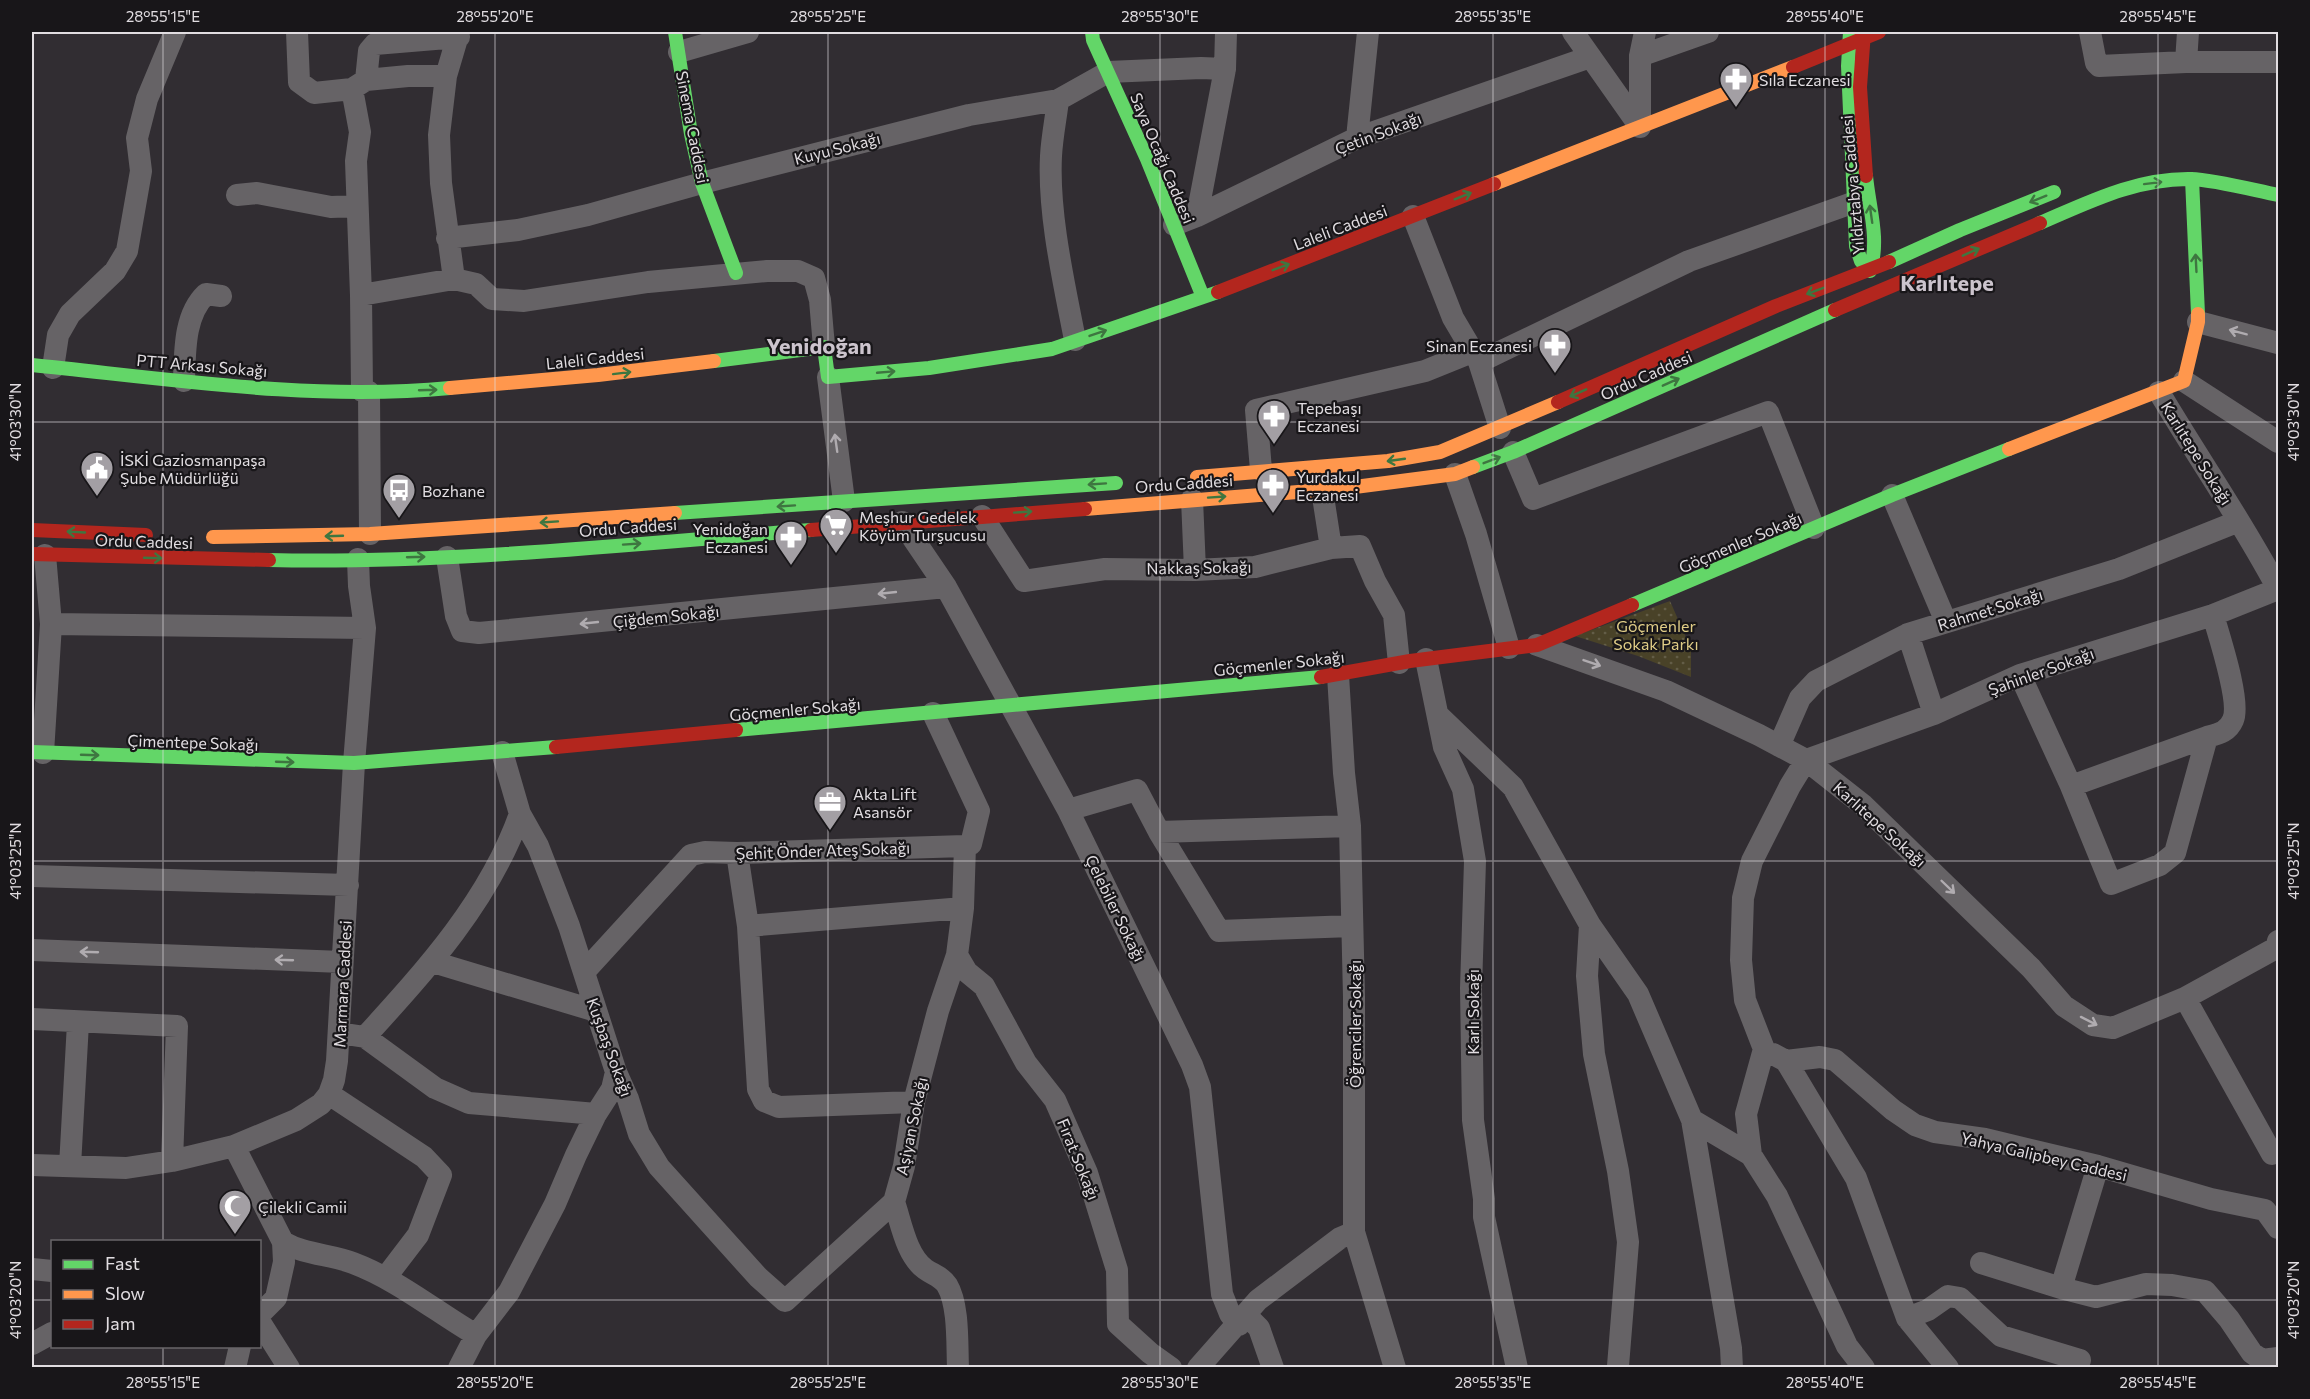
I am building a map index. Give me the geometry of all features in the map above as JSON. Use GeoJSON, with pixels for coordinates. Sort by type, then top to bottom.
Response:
{"type":"FeatureCollection","features":[{"type":"Feature","properties":{"kind":"main road","name":"Saya Ocağı Caddesi"},"geometry":{"type":"LineString","coordinates":[[1092,32],[1093,40],[1203,297]]}},
{"type":"Feature","properties":{"kind":"main road","name":"Laleli Caddesi"},"geometry":{"type":"LineString","coordinates":[[828,377],[929,368],[1052,349],[1203,297],[1640,127],[1849,39],[1879,32]]}},
{"type":"Feature","properties":{"kind":"main road","name":"Yıldıztabya Caddesi"},"geometry":{"type":"LineString","coordinates":[[1849,39],[1851,155],[1856,246],[1861,261],[1870,271],[1875,260],[1875,244],[1866,183],[1862,129],[1863,35]]}},
{"type":"Feature","properties":{"kind":"main road","name":"Sinema Caddesi"},"geometry":{"type":"LineString","coordinates":[[677,42],[691,134],[702,183],[736,273]]}},
{"type":"Feature","properties":{"kind":"main road","name":"Karlıtepe Sokağı"},"geometry":{"type":"LineString","coordinates":[[2159,392],[2184,381],[2198,322],[2191,162]]}},
{"type":"Feature","properties":{"kind":"main road","name":"Ordu Caddesi"},"geometry":{"type":"LineString","coordinates":[[38,554],[309,561],[447,557],[829,530],[902,522],[1384,484],[1455,474],[1513,452],[2120,189],[2150,182],[2192,179],[2278,195]]}},
{"type":"Feature","properties":{"kind":"main road","name":"Ordu Caddesi"},"geometry":{"type":"LineString","coordinates":[[1184,478],[1388,461],[1440,452],[1500,428],[1776,306],[1870,271],[1960,230],[2068,188]]}},
{"type":"Feature","properties":{"kind":"main road"},"geometry":{"type":"LineString","coordinates":[[1870,271],[1879,292]]}},
{"type":"Feature","properties":{"kind":"main road","name":"Laleli Caddesi"},"geometry":{"type":"LineString","coordinates":[[365,392],[442,389],[598,375],[824,347]]}},
{"type":"Feature","properties":{"kind":"main road"},"geometry":{"type":"LineString","coordinates":[[824,347],[828,377]]}},
{"type":"Feature","properties":{"kind":"main road","name":"PTT Arkası Sokağı"},"geometry":{"type":"LineString","coordinates":[[42,366],[232,386],[365,392]]}},
{"type":"Feature","properties":{"kind":"main road","name":"Göçmenler Sokağı"},"geometry":{"type":"LineString","coordinates":[[354,763],[502,752],[1338,675],[1399,663],[1537,645],[1892,495],[2159,392]]}},
{"type":"Feature","properties":{"kind":"main road"},"geometry":{"type":"LineString","coordinates":[[1299,468],[1312,490]]}},
{"type":"Feature","properties":{"kind":"main road","name":"Ordu Caddesi"},"geometry":{"type":"LineString","coordinates":[[194,537],[370,534],[1125,482]]}},
{"type":"Feature","properties":{"kind":"main road"},"geometry":{"type":"LineString","coordinates":[[829,530],[844,501]]}},
{"type":"Feature","properties":{"kind":"main road","name":"Ordu Caddesi"},"geometry":{"type":"LineString","coordinates":[[32,530],[160,536]]}},
{"type":"Feature","properties":{"kind":"main road","name":"Çimentepe Sokağı"},"geometry":{"type":"LineString","coordinates":[[37,753],[354,763]]}},
{"type":"Feature","properties":{"kind":"street"},"geometry":{"type":"LineString","coordinates":[[297,32],[299,82],[314,93],[408,76],[447,76]]}},
{"type":"Feature","properties":{"kind":"street"},"geometry":{"type":"LineString","coordinates":[[677,42],[748,32]]}},
{"type":"Feature","properties":{"kind":"street"},"geometry":{"type":"LineString","coordinates":[[1197,216],[1225,69],[1226,32]]}},
{"type":"Feature","properties":{"kind":"street"},"geometry":{"type":"LineString","coordinates":[[1357,138],[1368,32]]}},
{"type":"Feature","properties":{"kind":"street"},"geometry":{"type":"LineString","coordinates":[[1573,32],[1640,127]]}},
{"type":"Feature","properties":{"kind":"street"},"geometry":{"type":"LineString","coordinates":[[1640,127],[1640,56],[1645,32]]}},
{"type":"Feature","properties":{"kind":"street"},"geometry":{"type":"LineString","coordinates":[[1640,56],[1708,32]]}},
{"type":"Feature","properties":{"kind":"street"},"geometry":{"type":"LineString","coordinates":[[2090,32],[2096,63],[2099,66],[2186,62],[2278,62]]}},
{"type":"Feature","properties":{"kind":"street"},"geometry":{"type":"LineString","coordinates":[[2186,62],[2188,32]]}},
{"type":"Feature","properties":{"kind":"street"},"geometry":{"type":"LineString","coordinates":[[42,366],[70,314],[115,271],[127,251],[141,171],[137,138],[147,99],[170,34]]}},
{"type":"Feature","properties":{"kind":"street"},"geometry":{"type":"LineString","coordinates":[[370,534],[356,161],[360,132],[359,85],[370,41],[375,44],[459,34],[447,76],[439,135],[441,183],[454,279]]}},
{"type":"Feature","properties":{"kind":"street","name":"Çetin Sokağı"},"geometry":{"type":"LineString","coordinates":[[1174,225],[1357,138],[1590,57]]}},
{"type":"Feature","properties":{"kind":"street","name":"Kuyu Sokağı"},"geometry":{"type":"LineString","coordinates":[[447,238],[518,230],[577,218],[702,183],[969,115],[1058,100],[1108,72],[1225,69]]}},
{"type":"Feature","properties":{"kind":"street"},"geometry":{"type":"LineString","coordinates":[[1058,100],[1051,156],[1052,185],[1060,262],[1075,340]]}},
{"type":"Feature","properties":{"kind":"street"},"geometry":{"type":"LineString","coordinates":[[237,195],[257,193],[331,207],[357,206]]}},
{"type":"Feature","properties":{"kind":"street"},"geometry":{"type":"LineString","coordinates":[[1261,470],[1256,410],[1476,357],[1689,261],[1855,202]]}},
{"type":"Feature","properties":{"kind":"street"},"geometry":{"type":"LineString","coordinates":[[1413,216],[1453,318],[1476,357],[1500,428]]}},
{"type":"Feature","properties":{"kind":"street"},"geometry":{"type":"LineString","coordinates":[[361,296],[454,279],[476,284],[492,299],[524,301],[648,282],[736,273],[798,271],[814,278],[820,300],[824,347]]}},
{"type":"Feature","properties":{"kind":"street"},"geometry":{"type":"LineString","coordinates":[[184,381],[186,337],[196,304],[206,294],[221,296]]}},
{"type":"Feature","properties":{"kind":"street"},"geometry":{"type":"LineString","coordinates":[[2198,322],[2278,343]]}},
{"type":"Feature","properties":{"kind":"street"},"geometry":{"type":"LineString","coordinates":[[828,377],[844,501]]}},
{"type":"Feature","properties":{"kind":"street"},"geometry":{"type":"LineString","coordinates":[[2184,381],[2278,442]]}},
{"type":"Feature","properties":{"kind":"street","name":"Karlıtepe Sokağı"},"geometry":{"type":"LineString","coordinates":[[2159,392],[2278,589]]}},
{"type":"Feature","properties":{"kind":"street"},"geometry":{"type":"LineString","coordinates":[[1513,452],[1533,499],[1768,412],[1814,528]]}},
{"type":"Feature","properties":{"kind":"street"},"geometry":{"type":"LineString","coordinates":[[1455,474],[1476,534],[1509,648]]}},
{"type":"Feature","properties":{"kind":"street"},"geometry":{"type":"LineString","coordinates":[[1312,490],[1331,548]]}},
{"type":"Feature","properties":{"kind":"street"},"geometry":{"type":"LineString","coordinates":[[1892,495],[1946,622]]}},
{"type":"Feature","properties":{"kind":"street"},"geometry":{"type":"LineString","coordinates":[[1192,499],[1195,570]]}},
{"type":"Feature","properties":{"kind":"street","name":"Nakkaş Sokağı"},"geometry":{"type":"LineString","coordinates":[[982,516],[1024,581],[1105,569],[1195,570],[1255,567],[1331,548],[1359,546],[1394,615],[1399,663]]}},
{"type":"Feature","properties":{"kind":"street","name":"Rahmet Sokağı"},"geometry":{"type":"LineString","coordinates":[[1779,746],[1800,698],[1816,681],[1908,634],[2119,569],[2239,521]]}},
{"type":"Feature","properties":{"kind":"street","name":"Çelebiler Sokağı"},"geometry":{"type":"LineString","coordinates":[[902,522],[946,587],[1068,810],[1192,1065],[1200,1087],[1222,1294],[1230,1314],[1259,1328],[1273,1368]]}},
{"type":"Feature","properties":{"kind":"street"},"geometry":{"type":"LineString","coordinates":[[37,753],[51,624],[38,554]]}},
{"type":"Feature","properties":{"kind":"street","name":"Çiğdem Sokağı"},"geometry":{"type":"LineString","coordinates":[[447,557],[456,616],[462,631],[479,633],[946,587]]}},
{"type":"Feature","properties":{"kind":"street","name":"Marmara Caddesi"},"geometry":{"type":"LineString","coordinates":[[329,1094],[334,1080],[339,1033],[354,763],[365,628],[358,559]]}},
{"type":"Feature","properties":{"kind":"street","name":"Şahinler Sokağı"},"geometry":{"type":"LineString","coordinates":[[1806,760],[1934,714],[2020,675],[2213,615],[2278,589]]}},
{"type":"Feature","properties":{"kind":"street"},"geometry":{"type":"LineString","coordinates":[[2070,786],[2207,737],[2223,734],[2233,720],[2235,703],[2213,615]]}},
{"type":"Feature","properties":{"kind":"street"},"geometry":{"type":"LineString","coordinates":[[51,624],[365,628]]}},
{"type":"Feature","properties":{"kind":"street"},"geometry":{"type":"LineString","coordinates":[[1908,634],[1934,714]]}},
{"type":"Feature","properties":{"kind":"street","name":"Karlıtepe Sokağı"},"geometry":{"type":"LineString","coordinates":[[1537,645],[1666,691],[1806,760],[1863,805],[2031,968],[2064,1006],[2093,1025],[2113,1028],[2185,998],[2276,948],[2278,941]]}},
{"type":"Feature","properties":{"kind":"street","name":"Karlı Sokağı"},"geometry":{"type":"LineString","coordinates":[[1426,659],[1444,747],[1463,789],[1475,861],[1471,988],[1473,1120],[1484,1199],[1484,1217],[1516,1368]]}},
{"type":"Feature","properties":{"kind":"street","name":"Öğrenciler Sokağı"},"geometry":{"type":"LineString","coordinates":[[1338,675],[1350,826],[1354,1232],[1395,1368]]}},
{"type":"Feature","properties":{"kind":"street"},"geometry":{"type":"LineString","coordinates":[[2020,675],[2111,884],[2160,865],[2175,853],[2207,737]]}},
{"type":"Feature","properties":{"kind":"street"},"geometry":{"type":"LineString","coordinates":[[933,713],[979,811],[971,843],[964,846]]}},
{"type":"Feature","properties":{"kind":"street"},"geometry":{"type":"LineString","coordinates":[[1438,716],[1513,787],[1590,925],[1638,994],[1692,1120],[1731,1348],[1732,1368]]}},
{"type":"Feature","properties":{"kind":"street","name":"Kuşbaş Sokağı"},"geometry":{"type":"LineString","coordinates":[[502,752],[520,814],[538,846],[569,926],[616,1072],[628,1099],[639,1134],[659,1167],[758,1277],[785,1301],[894,1202]]}},
{"type":"Feature","properties":{"kind":"street"},"geometry":{"type":"LineString","coordinates":[[1806,760],[1790,786],[1752,861],[1743,898],[1741,960],[1745,1000],[1764,1049],[1746,1114],[1751,1155],[1777,1196],[1847,1346],[1864,1368]]}},
{"type":"Feature","properties":{"kind":"street"},"geometry":{"type":"LineString","coordinates":[[1068,810],[1137,790],[1159,832],[1219,931],[1352,926]]}},
{"type":"Feature","properties":{"kind":"street"},"geometry":{"type":"LineString","coordinates":[[365,1037],[433,962],[481,892],[509,845],[520,814]]}},
{"type":"Feature","properties":{"kind":"street"},"geometry":{"type":"LineString","coordinates":[[1159,832],[1350,826]]}},
{"type":"Feature","properties":{"kind":"street","name":"Şehit Önder Ateş Sokağı"},"geometry":{"type":"LineString","coordinates":[[584,972],[691,855],[705,852],[964,846]]}},
{"type":"Feature","properties":{"kind":"street","name":"Aşiyan Sokağı"},"geometry":{"type":"LineString","coordinates":[[894,1202],[904,1166],[914,1102],[938,1011],[957,954],[963,908],[964,846]]}},
{"type":"Feature","properties":{"kind":"street"},"geometry":{"type":"LineString","coordinates":[[737,853],[748,926],[758,1089],[764,1101],[778,1107],[914,1102]]}},
{"type":"Feature","properties":{"kind":"street"},"geometry":{"type":"LineString","coordinates":[[32,876],[348,885]]}},
{"type":"Feature","properties":{"kind":"street"},"geometry":{"type":"LineString","coordinates":[[748,926],[963,908]]}},
{"type":"Feature","properties":{"kind":"street"},"geometry":{"type":"LineString","coordinates":[[1590,925],[1587,976],[1594,1053],[1618,1171],[1628,1242],[1618,1366]]}},
{"type":"Feature","properties":{"kind":"street"},"geometry":{"type":"LineString","coordinates":[[32,950],[342,962]]}},
{"type":"Feature","properties":{"kind":"street","name":"Fırat Sokağı"},"geometry":{"type":"LineString","coordinates":[[957,954],[967,972],[984,986],[1026,1063],[1054,1100],[1087,1173],[1118,1269],[1118,1324],[1150,1353],[1171,1368]]}},
{"type":"Feature","properties":{"kind":"street"},"geometry":{"type":"LineString","coordinates":[[433,962],[596,1011]]}},
{"type":"Feature","properties":{"kind":"street"},"geometry":{"type":"LineString","coordinates":[[2185,998],[2275,1147]]}},
{"type":"Feature","properties":{"kind":"street"},"geometry":{"type":"LineString","coordinates":[[32,1019],[177,1026],[172,1161]]}},
{"type":"Feature","properties":{"kind":"street"},"geometry":{"type":"LineString","coordinates":[[70,1166],[78,1023]]}},
{"type":"Feature","properties":{"kind":"street"},"geometry":{"type":"LineString","coordinates":[[339,1033],[365,1037],[435,1088],[469,1103],[596,1114]]}},
{"type":"Feature","properties":{"kind":"street"},"geometry":{"type":"LineString","coordinates":[[1764,1049],[1786,1061],[1856,1178],[1908,1318],[1948,1368]]}},
{"type":"Feature","properties":{"kind":"street","name":"Yahya Galipbey Caddesi"},"geometry":{"type":"LineString","coordinates":[[1786,1061],[1820,1057],[1835,1060],[1893,1110],[1915,1125],[1935,1132],[1985,1139],[2098,1166],[2211,1199],[2265,1210],[2278,1228]]}},
{"type":"Feature","properties":{"kind":"street"},"geometry":{"type":"LineString","coordinates":[[459,1368],[476,1335],[509,1292],[555,1204],[596,1114],[612,1089],[616,1072]]}},
{"type":"Feature","properties":{"kind":"street"},"geometry":{"type":"LineString","coordinates":[[32,1165],[126,1168],[172,1161],[234,1146],[296,1120],[321,1104],[329,1094],[424,1157],[441,1175],[418,1235],[386,1277]]}},
{"type":"Feature","properties":{"kind":"street"},"geometry":{"type":"LineString","coordinates":[[1692,1120],[1751,1155]]}},
{"type":"Feature","properties":{"kind":"street"},"geometry":{"type":"LineString","coordinates":[[234,1146],[283,1242],[284,1262],[276,1298],[261,1313]]}},
{"type":"Feature","properties":{"kind":"street"},"geometry":{"type":"LineString","coordinates":[[2061,1288],[2098,1166]]}},
{"type":"Feature","properties":{"kind":"street"},"geometry":{"type":"LineString","coordinates":[[894,1202],[914,1257],[925,1269],[939,1275],[948,1286],[955,1313],[958,1368]]}},
{"type":"Feature","properties":{"kind":"street"},"geometry":{"type":"LineString","coordinates":[[1198,1368],[1258,1300],[1340,1238],[1354,1232]]}},
{"type":"Feature","properties":{"kind":"street"},"geometry":{"type":"LineString","coordinates":[[283,1242],[294,1248],[351,1262],[386,1277],[476,1335]]}},
{"type":"Feature","properties":{"kind":"street"},"geometry":{"type":"LineString","coordinates":[[1982,1263],[2096,1297],[2146,1284],[2172,1285],[2205,1291],[2229,1319],[2252,1353],[2262,1360],[2278,1358]]}},
{"type":"Feature","properties":{"kind":"street"},"geometry":{"type":"LineString","coordinates":[[32,1269],[51,1271]]}},
{"type":"Feature","properties":{"kind":"street"},"geometry":{"type":"LineString","coordinates":[[1908,1318],[1928,1310],[1948,1296],[1960,1298],[2001,1336],[2080,1360]]}},
{"type":"Feature","properties":{"kind":"street"},"geometry":{"type":"LineString","coordinates":[[261,1324],[289,1368]]}},
{"type":"Feature","properties":{"kind":"street"},"geometry":{"type":"LineString","coordinates":[[32,1344],[51,1334]]}},
{"type":"Feature","properties":{"kind":"street"},"geometry":{"type":"LineString","coordinates":[[235,1368],[240,1348]]}},
{"type":"Feature","properties":{"kind":"green space","name":"Göçmenler Sokak Parkı"},"geometry":{"type":"Polygon","coordinates":[[[1670,601],[1691,649],[1691,677],[1638,656],[1575,636],[1670,601]]]}},
{"type":"Feature","properties":{"kind":"traffic: fast"},"geometry":{"type":"LineString","coordinates":[[675,32],[691,134],[702,183],[736,273]]}},
{"type":"Feature","properties":{"kind":"traffic: fast"},"geometry":{"type":"LineString","coordinates":[[1092,32],[1093,40],[1147,159],[1203,297]]}},
{"type":"Feature","properties":{"kind":"traffic: fast"},"geometry":{"type":"LineString","coordinates":[[1850,32],[1848,66],[1856,246],[1861,261],[1870,271],[1874,235],[1866,176]]}},
{"type":"Feature","properties":{"kind":"traffic: fast"},"geometry":{"type":"LineString","coordinates":[[2040,223],[2113,193],[2151,182],[2191,179],[2212,181],[2278,195]]}},
{"type":"Feature","properties":{"kind":"traffic: fast"},"geometry":{"type":"LineString","coordinates":[[2192,179],[2198,314]]}},
{"type":"Feature","properties":{"kind":"traffic: fast"},"geometry":{"type":"LineString","coordinates":[[1889,262],[2054,192]]}},
{"type":"Feature","properties":{"kind":"traffic: fast"},"geometry":{"type":"LineString","coordinates":[[714,361],[824,347],[828,377],[929,368],[1052,349],[1218,292]]}},
{"type":"Feature","properties":{"kind":"traffic: fast"},"geometry":{"type":"LineString","coordinates":[[1473,467],[1513,452],[1835,310]]}},
{"type":"Feature","properties":{"kind":"traffic: fast"},"geometry":{"type":"LineString","coordinates":[[32,365],[188,382],[293,390],[345,392],[450,388]]}},
{"type":"Feature","properties":{"kind":"traffic: fast"},"geometry":{"type":"LineString","coordinates":[[1632,605],[1892,495],[2009,449]]}},
{"type":"Feature","properties":{"kind":"traffic: fast"},"geometry":{"type":"LineString","coordinates":[[675,513],[1116,483]]}},
{"type":"Feature","properties":{"kind":"traffic: fast"},"geometry":{"type":"LineString","coordinates":[[269,560],[472,556],[811,530]]}},
{"type":"Feature","properties":{"kind":"traffic: fast"},"geometry":{"type":"LineString","coordinates":[[736,730],[1321,677]]}},
{"type":"Feature","properties":{"kind":"traffic: fast"},"geometry":{"type":"LineString","coordinates":[[32,752],[354,763],[556,747]]}},
{"type":"Feature","properties":{"kind":"traffic: slow"},"geometry":{"type":"LineString","coordinates":[[1494,184],[1793,67]]}},
{"type":"Feature","properties":{"kind":"traffic: slow"},"geometry":{"type":"LineString","coordinates":[[2009,449],[2184,381],[2198,314]]}},
{"type":"Feature","properties":{"kind":"traffic: slow"},"geometry":{"type":"LineString","coordinates":[[450,388],[598,375],[714,361]]}},
{"type":"Feature","properties":{"kind":"traffic: slow"},"geometry":{"type":"LineString","coordinates":[[1197,477],[1388,461],[1440,452],[1558,402]]}},
{"type":"Feature","properties":{"kind":"traffic: slow"},"geometry":{"type":"LineString","coordinates":[[1085,509],[1347,488],[1455,474],[1473,467]]}},
{"type":"Feature","properties":{"kind":"traffic: slow"},"geometry":{"type":"LineString","coordinates":[[213,537],[370,534],[675,513]]}},
{"type":"Feature","properties":{"kind":"traffic: jam"},"geometry":{"type":"LineString","coordinates":[[1864,32],[1860,87],[1866,176]]}},
{"type":"Feature","properties":{"kind":"traffic: jam"},"geometry":{"type":"LineString","coordinates":[[1793,67],[1879,32]]}},
{"type":"Feature","properties":{"kind":"traffic: jam"},"geometry":{"type":"LineString","coordinates":[[1218,292],[1494,184]]}},
{"type":"Feature","properties":{"kind":"traffic: jam"},"geometry":{"type":"LineString","coordinates":[[1835,310],[2040,223]]}},
{"type":"Feature","properties":{"kind":"traffic: jam"},"geometry":{"type":"LineString","coordinates":[[1558,402],[1776,306],[1889,262]]}},
{"type":"Feature","properties":{"kind":"traffic: jam"},"geometry":{"type":"LineString","coordinates":[[811,530],[1085,509]]}},
{"type":"Feature","properties":{"kind":"traffic: jam"},"geometry":{"type":"LineString","coordinates":[[32,530],[146,535]]}},
{"type":"Feature","properties":{"kind":"traffic: jam"},"geometry":{"type":"LineString","coordinates":[[32,554],[269,560]]}},
{"type":"Feature","properties":{"kind":"traffic: jam"},"geometry":{"type":"LineString","coordinates":[[1321,677],[1410,661],[1537,645],[1632,605]]}},
{"type":"Feature","properties":{"kind":"traffic: jam"},"geometry":{"type":"LineString","coordinates":[[556,747],[736,730]]}},
{"type":"Feature","properties":{"kind":"place","name":"Sıla Eczanesi"},"geometry":{"type":"Point","coordinates":[1736,108]}},
{"type":"Feature","properties":{"kind":"place","name":"Sinan Eczanesi"},"geometry":{"type":"Point","coordinates":[1555,374]}},
{"type":"Feature","properties":{"kind":"place","name":"Tepebaşı Eczanesi"},"geometry":{"type":"Point","coordinates":[1274,445]}},
{"type":"Feature","properties":{"kind":"place","name":"İSKİ Gaziosmanpaşa Şube Müdürlüğü"},"geometry":{"type":"Point","coordinates":[97,497]}},
{"type":"Feature","properties":{"kind":"place","name":"Yurdakul Eczanesi"},"geometry":{"type":"Point","coordinates":[1273,514]}},
{"type":"Feature","properties":{"kind":"place","name":"Bozhane"},"geometry":{"type":"Point","coordinates":[399,519]}},
{"type":"Feature","properties":{"kind":"place","name":"Meşhur Gedelek Köyüm Turşucusu"},"geometry":{"type":"Point","coordinates":[836,554]}},
{"type":"Feature","properties":{"kind":"place","name":"Yenidoğan Eczanesi"},"geometry":{"type":"Point","coordinates":[791,566]}},
{"type":"Feature","properties":{"kind":"place","name":"Akta Lift Asansör"},"geometry":{"type":"Point","coordinates":[830,831]}},
{"type":"Feature","properties":{"kind":"place","name":"Çilekli Camii"},"geometry":{"type":"Point","coordinates":[235,1235]}},
{"type":"Feature","properties":{"kind":"district","name":"Karlıtepe"},"geometry":{"type":"Point","coordinates":[1947,282]}},
{"type":"Feature","properties":{"kind":"district","name":"Yenidoğan"},"geometry":{"type":"Point","coordinates":[819,345]}}]}
